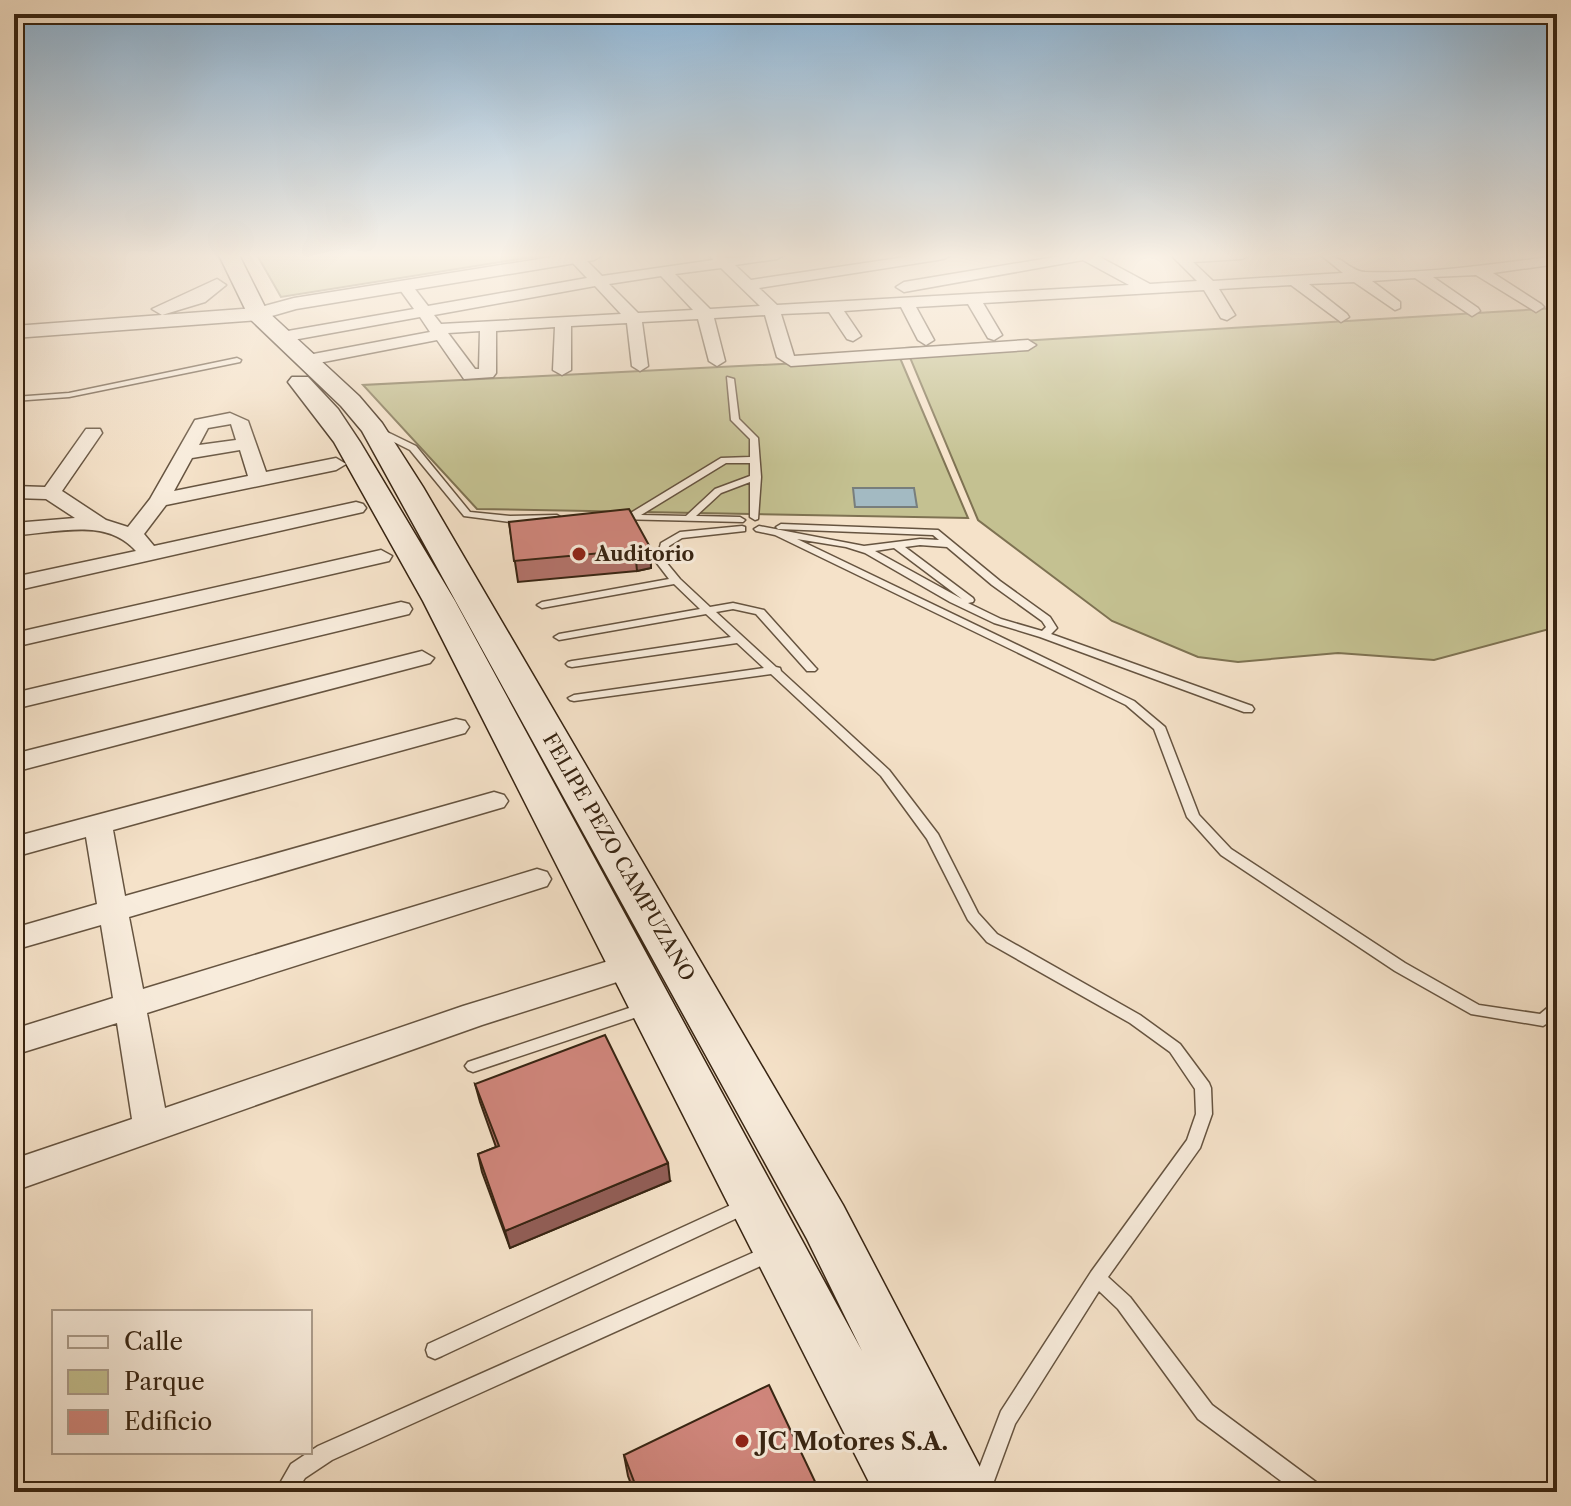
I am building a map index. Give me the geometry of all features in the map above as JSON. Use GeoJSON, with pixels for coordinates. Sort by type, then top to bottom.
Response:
{"type":"FeatureCollection","features":[{"type":"Feature","properties":{"kind":"main road","name":"FELIPE PEZO CAMPUZANO"},"geometry":{"type":"LineString","coordinates":[[250,325],[254,337],[329,414],[358,460],[439,601],[650,1007],[784,1229],[963,1492]]}},
{"type":"Feature","properties":{"kind":"main road","name":"FELIPE PEZO CAMPUZANO"},"geometry":{"type":"LineString","coordinates":[[265,325],[308,360],[373,428],[784,1229],[906,1492]]}},
{"type":"Feature","properties":{"kind":"street"},"geometry":{"type":"LineString","coordinates":[[14,332],[88,325]]}},
{"type":"Feature","properties":{"kind":"street"},"geometry":{"type":"LineString","coordinates":[[282,337],[346,325]]}},
{"type":"Feature","properties":{"kind":"street"},"geometry":{"type":"LineString","coordinates":[[434,325],[468,374],[479,375],[487,373],[488,327]]}},
{"type":"Feature","properties":{"kind":"street"},"geometry":{"type":"LineString","coordinates":[[308,360],[438,332],[514,325]]}},
{"type":"Feature","properties":{"kind":"street"},"geometry":{"type":"LineString","coordinates":[[562,370],[563,325]]}},
{"type":"Feature","properties":{"kind":"street"},"geometry":{"type":"LineString","coordinates":[[635,325],[640,366]]}},
{"type":"Feature","properties":{"kind":"street"},"geometry":{"type":"LineString","coordinates":[[708,325],[717,361]]}},
{"type":"Feature","properties":{"kind":"street"},"geometry":{"type":"LineString","coordinates":[[776,325],[785,357],[791,361],[1028,345]]}},
{"type":"Feature","properties":{"kind":"street"},"geometry":{"type":"LineString","coordinates":[[846,325],[853,336]]}},
{"type":"Feature","properties":{"kind":"street"},"geometry":{"type":"LineString","coordinates":[[918,325],[926,340]]}},
{"type":"Feature","properties":{"kind":"street"},"geometry":{"type":"LineString","coordinates":[[988,325],[994,335]]}},
{"type":"Feature","properties":{"kind":"street"},"geometry":{"type":"LineString","coordinates":[[133,535],[159,500],[201,424],[230,418],[239,421],[259,480]]}},
{"type":"Feature","properties":{"kind":"street"},"geometry":{"type":"LineString","coordinates":[[51,493],[93,433]]}},
{"type":"Feature","properties":{"kind":"street"},"geometry":{"type":"LineString","coordinates":[[185,453],[245,444]]}},
{"type":"Feature","properties":{"kind":"street"},"geometry":{"type":"LineString","coordinates":[[159,500],[336,464]]}},
{"type":"Feature","properties":{"kind":"street"},"geometry":{"type":"LineString","coordinates":[[14,492],[51,493],[93,520],[119,533],[133,535],[148,553]]}},
{"type":"Feature","properties":{"kind":"street"},"geometry":{"type":"LineString","coordinates":[[14,584],[356,508]]}},
{"type":"Feature","properties":{"kind":"street"},"geometry":{"type":"LineString","coordinates":[[14,529],[57,528],[93,520]]}},
{"type":"Feature","properties":{"kind":"street"},"geometry":{"type":"LineString","coordinates":[[14,640],[381,556]]}},
{"type":"Feature","properties":{"kind":"street"},"geometry":{"type":"LineString","coordinates":[[14,701],[401,609]]}},
{"type":"Feature","properties":{"kind":"street"},"geometry":{"type":"LineString","coordinates":[[14,763],[422,658]]}},
{"type":"Feature","properties":{"kind":"street"},"geometry":{"type":"LineString","coordinates":[[14,847],[456,727]]}},
{"type":"Feature","properties":{"kind":"street"},"geometry":{"type":"LineString","coordinates":[[14,939],[494,801]]}},
{"type":"Feature","properties":{"kind":"street"},"geometry":{"type":"LineString","coordinates":[[98,824],[151,1126]]}},
{"type":"Feature","properties":{"kind":"street"},"geometry":{"type":"LineString","coordinates":[[14,1042],[537,879]]}},
{"type":"Feature","properties":{"kind":"street"},"geometry":{"type":"LineString","coordinates":[[14,1175],[474,1015],[628,967]]}},
{"type":"Feature","properties":{"kind":"lane"},"geometry":{"type":"LineString","coordinates":[[14,399],[69,395],[237,360]]}},
{"type":"Feature","properties":{"kind":"lane"},"geometry":{"type":"LineString","coordinates":[[730,379],[735,420],[754,438],[755,517],[762,526],[1130,703],[1159,727],[1193,817],[1226,852],[1400,967],[1476,1010],[1543,1020],[1557,1008]]}},
{"type":"Feature","properties":{"kind":"lane"},"geometry":{"type":"LineString","coordinates":[[373,428],[413,448],[467,514],[510,519],[570,518]]}},
{"type":"Feature","properties":{"kind":"lane"},"geometry":{"type":"LineString","coordinates":[[631,517],[724,460],[756,460]]}},
{"type":"Feature","properties":{"kind":"lane"},"geometry":{"type":"LineString","coordinates":[[691,516],[718,491],[756,477]]}},
{"type":"Feature","properties":{"kind":"lane"},"geometry":{"type":"LineString","coordinates":[[600,517],[691,516],[795,529],[914,528],[935,532],[996,583],[1046,619],[1052,628],[1044,635]]}},
{"type":"Feature","properties":{"kind":"lane"},"geometry":{"type":"LineString","coordinates":[[755,517],[741,524],[680,535],[664,545],[661,562],[676,581],[885,773],[933,837],[973,916],[992,938],[1135,1019],[1175,1048],[1203,1088],[1204,1114],[1194,1143],[1097,1278],[1008,1418],[980,1492]]}},
{"type":"Feature","properties":{"kind":"lane"},"geometry":{"type":"LineString","coordinates":[[779,534],[865,549],[895,544],[951,544]]}},
{"type":"Feature","properties":{"kind":"lane"},"geometry":{"type":"LineString","coordinates":[[895,544],[1011,629],[1044,635],[1248,709]]}},
{"type":"Feature","properties":{"kind":"lane"},"geometry":{"type":"LineString","coordinates":[[865,549],[923,584],[989,615]]}},
{"type":"Feature","properties":{"kind":"lane"},"geometry":{"type":"LineString","coordinates":[[923,584],[941,578]]}},
{"type":"Feature","properties":{"kind":"lane"},"geometry":{"type":"LineString","coordinates":[[542,605],[676,581]]}},
{"type":"Feature","properties":{"kind":"lane"},"geometry":{"type":"LineString","coordinates":[[559,637],[733,606],[760,612],[811,669]]}},
{"type":"Feature","properties":{"kind":"lane"},"geometry":{"type":"LineString","coordinates":[[572,664],[740,639]]}},
{"type":"Feature","properties":{"kind":"lane"},"geometry":{"type":"LineString","coordinates":[[574,698],[776,670]]}},
{"type":"Feature","properties":{"kind":"lane"},"geometry":{"type":"LineString","coordinates":[[473,1066],[650,1007]]}},
{"type":"Feature","properties":{"kind":"lane"},"geometry":{"type":"LineString","coordinates":[[435,1350],[784,1229]]}},
{"type":"Feature","properties":{"kind":"lane"},"geometry":{"type":"LineString","coordinates":[[285,1492],[298,1471],[325,1453],[784,1229]]}},
{"type":"Feature","properties":{"kind":"lane"},"geometry":{"type":"LineString","coordinates":[[1097,1278],[1124,1303],[1205,1412],[1313,1492]]}},
{"type":"Feature","properties":{"kind":"green space"},"geometry":{"type":"Polygon","coordinates":[[[1276,325],[1557,325],[1557,630],[1553,628],[1434,660],[1338,653],[1238,662],[1198,657],[1112,621],[978,520],[906,348],[1276,325]]]}},
{"type":"Feature","properties":{"kind":"green space"},"geometry":{"type":"Polygon","coordinates":[[[900,358],[968,518],[477,509],[363,385],[900,358]]]}},
{"type":"Feature","properties":{"kind":"water"},"geometry":{"type":"Polygon","coordinates":[[[853,488],[914,488],[917,507],[855,507],[853,488]]]}},
{"type":"Feature","properties":{"kind":"building"},"geometry":{"type":"Polygon","coordinates":[[[629,509],[650,547],[514,561],[509,522],[629,509]]]}},
{"type":"Feature","properties":{"kind":"building"},"geometry":{"type":"Polygon","coordinates":[[[605,1035],[668,1163],[505,1231],[478,1154],[499,1146],[475,1084],[605,1035]]]}},
{"type":"Feature","properties":{"kind":"building","name":"JC Motores S.A."},"geometry":{"type":"Polygon","coordinates":[[[769,1385],[820,1492],[638,1492],[624,1455],[769,1385]]]}},
{"type":"Feature","properties":{"kind":"place","name":"Auditorio"},"geometry":{"type":"Point","coordinates":[579,554]}},
{"type":"Feature","properties":{"kind":"place","name":"JC Motores S.A."},"geometry":{"type":"Point","coordinates":[742,1441]}}]}
